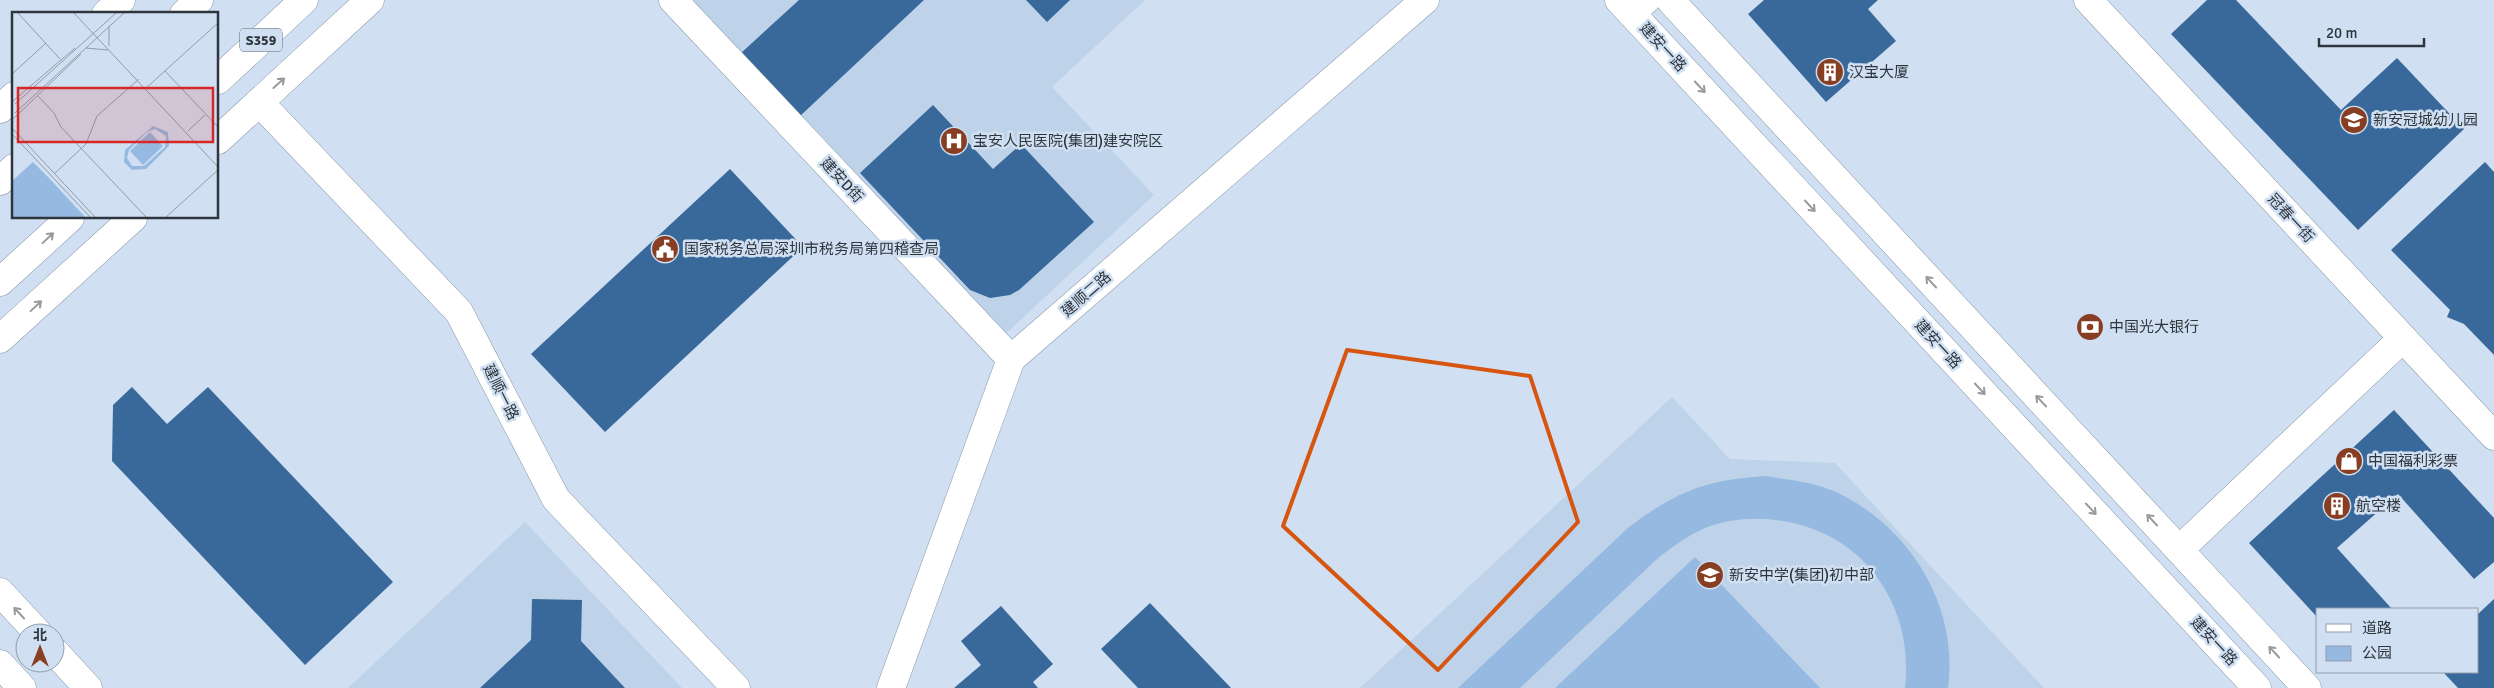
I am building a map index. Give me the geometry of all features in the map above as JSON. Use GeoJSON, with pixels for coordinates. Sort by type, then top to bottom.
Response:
{"type":"FeatureCollection","features":[{"type":"Feature","properties":{"kind":"main road"},"geometry":{"type":"LineString","coordinates":[[108,12],[121,0]]}},
{"type":"Feature","properties":{"kind":"main road"},"geometry":{"type":"LineString","coordinates":[[186,12],[199,0]]}},
{"type":"Feature","properties":{"kind":"main road","name":"S359"},"geometry":{"type":"LineString","coordinates":[[219,79],[304,0]]}},
{"type":"Feature","properties":{"kind":"main road"},"geometry":{"type":"LineString","coordinates":[[219,139],[370,0]]}},
{"type":"Feature","properties":{"kind":"main road","name":"建安D街"},"geometry":{"type":"LineString","coordinates":[[673,0],[1011,360]]}},
{"type":"Feature","properties":{"kind":"main road","name":"建顺二路"},"geometry":{"type":"LineString","coordinates":[[891,688],[1011,360],[1425,0]]}},
{"type":"Feature","properties":{"kind":"main road"},"geometry":{"type":"LineString","coordinates":[[1670,0],[2307,688]]}},
{"type":"Feature","properties":{"kind":"main road","name":"冠春一街"},"geometry":{"type":"LineString","coordinates":[[2088,0],[2494,436]]}},
{"type":"Feature","properties":{"kind":"main road","name":"建安一路"},"geometry":{"type":"LineString","coordinates":[[1632,4],[2257,688]]}},
{"type":"Feature","properties":{"kind":"main road"},"geometry":{"type":"LineString","coordinates":[[0,109],[12,98]]}},
{"type":"Feature","properties":{"kind":"main road","name":"建顺一路"},"geometry":{"type":"LineString","coordinates":[[259,102],[459,312],[556,499],[736,688]]}},
{"type":"Feature","properties":{"kind":"main road"},"geometry":{"type":"LineString","coordinates":[[0,181],[12,170]]}},
{"type":"Feature","properties":{"kind":"main road"},"geometry":{"type":"LineString","coordinates":[[0,282],[69,219]]}},
{"type":"Feature","properties":{"kind":"main road"},"geometry":{"type":"LineString","coordinates":[[0,340],[132,219]]}},
{"type":"Feature","properties":{"kind":"main road"},"geometry":{"type":"LineString","coordinates":[[2179,550],[2402,338]]}},
{"type":"Feature","properties":{"kind":"main road"},"geometry":{"type":"LineString","coordinates":[[0,592],[29,623]]}},
{"type":"Feature","properties":{"kind":"main road"},"geometry":{"type":"LineString","coordinates":[[65,663],[88,688]]}},
{"type":"Feature","properties":{"kind":"main road"},"geometry":{"type":"LineString","coordinates":[[0,664],[22,688]]}},
{"type":"Feature","properties":{"kind":"highlighted area"},"geometry":{"type":"Polygon","coordinates":[[[1347,350],[1530,376],[1578,522],[1438,670],[1283,526],[1347,350]]]}},
{"type":"Feature","properties":{"kind":"shaded area","name":"宝安人民医院(集团)建安院区"},"geometry":{"type":"Polygon","coordinates":[[[672,0],[1145,0],[1052,87],[1154,195],[996,343],[672,0]]]}},
{"type":"Feature","properties":{"kind":"shaded area","name":"新安中学(集团)初中部"},"geometry":{"type":"Polygon","coordinates":[[[1672,397],[1730,459],[1835,463],[2044,688],[1360,688],[1672,397]]]}},
{"type":"Feature","properties":{"kind":"shaded area"},"geometry":{"type":"Polygon","coordinates":[[[525,522],[682,688],[348,688],[525,522]]]}},
{"type":"Feature","properties":{"kind":"green space"},"geometry":{"type":"Polygon","coordinates":[[[1765,476],[1811,484],[1838,493],[1864,508],[1888,527],[1908,549],[1924,573],[1937,600],[1946,628],[1949,658],[1948,688],[1905,688],[1906,657],[1901,628],[1891,601],[1876,576],[1857,555],[1834,539],[1807,527],[1776,520],[1758,519],[1731,521],[1713,525],[1674,546],[1657,559],[1520,688],[1458,688],[1629,527],[1646,515],[1678,496],[1709,484],[1765,476]]]}},
{"type":"Feature","properties":{"kind":"green space"},"geometry":{"type":"Polygon","coordinates":[[[1695,557],[1820,688],[1555,688],[1695,557]]]}},
{"type":"Feature","properties":{"kind":"building"},"geometry":{"type":"Polygon","coordinates":[[[799,0],[924,0],[799,117],[740,54],[799,0]]]}},
{"type":"Feature","properties":{"kind":"building"},"geometry":{"type":"Polygon","coordinates":[[[1026,0],[1070,0],[1047,22],[1026,0]]]}},
{"type":"Feature","properties":{"kind":"building","name":"汉宝大厦"},"geometry":{"type":"Polygon","coordinates":[[[1764,0],[1878,0],[1868,9],[1896,41],[1826,102],[1748,14],[1764,0]]]}},
{"type":"Feature","properties":{"kind":"building","name":"新安冠城幼儿园"},"geometry":{"type":"Polygon","coordinates":[[[2207,0],[2236,0],[2341,110],[2397,58],[2464,129],[2358,230],[2171,34],[2207,0]]]}},
{"type":"Feature","properties":{"kind":"building"},"geometry":{"type":"Polygon","coordinates":[[[933,105],[993,169],[1021,144],[1094,222],[1019,290],[1010,295],[990,298],[970,290],[860,173],[933,105]]]}},
{"type":"Feature","properties":{"kind":"building"},"geometry":{"type":"Polygon","coordinates":[[[2485,162],[2494,172],[2494,355],[2464,324],[2447,317],[2450,310],[2391,250],[2485,162]]]}},
{"type":"Feature","properties":{"kind":"building"},"geometry":{"type":"Polygon","coordinates":[[[730,169],[803,247],[605,432],[531,354],[730,169]]]}},
{"type":"Feature","properties":{"kind":"building"},"geometry":{"type":"Polygon","coordinates":[[[132,387],[167,424],[208,387],[393,582],[305,665],[112,461],[113,405],[132,387]]]}},
{"type":"Feature","properties":{"kind":"building","name":"航空楼"},"geometry":{"type":"Polygon","coordinates":[[[2394,410],[2494,518],[2494,562],[2474,579],[2398,494],[2337,548],[2391,608],[2316,608],[2316,616],[2249,543],[2394,410]]]}},
{"type":"Feature","properties":{"kind":"building"},"geometry":{"type":"Polygon","coordinates":[[[532,599],[582,600],[581,641],[625,688],[480,688],[531,640],[532,599]]]}},
{"type":"Feature","properties":{"kind":"building"},"geometry":{"type":"Polygon","coordinates":[[[2494,599],[2494,688],[2458,688],[2444,673],[2479,673],[2479,613],[2494,599]]]}},
{"type":"Feature","properties":{"kind":"building"},"geometry":{"type":"Polygon","coordinates":[[[1150,603],[1231,688],[1138,688],[1101,649],[1150,603]]]}},
{"type":"Feature","properties":{"kind":"building"},"geometry":{"type":"Polygon","coordinates":[[[1001,606],[1053,664],[1033,682],[1038,688],[954,688],[981,665],[961,641],[1001,606]]]}},
{"type":"Feature","properties":{"kind":"place","name":"汉宝大厦"},"geometry":{"type":"Point","coordinates":[1830,72]}},
{"type":"Feature","properties":{"kind":"place","name":"新安冠城幼儿园"},"geometry":{"type":"Point","coordinates":[2354,120]}},
{"type":"Feature","properties":{"kind":"place","name":"宝安人民医院(集团)建安院区"},"geometry":{"type":"Point","coordinates":[954,141]}},
{"type":"Feature","properties":{"kind":"place","name":"国家税务总局深圳市税务局第四稽查局"},"geometry":{"type":"Point","coordinates":[665,249]}},
{"type":"Feature","properties":{"kind":"place","name":"中国光大银行"},"geometry":{"type":"Point","coordinates":[2090,327]}},
{"type":"Feature","properties":{"kind":"place","name":"中国福利彩票"},"geometry":{"type":"Point","coordinates":[2349,461]}},
{"type":"Feature","properties":{"kind":"place","name":"航空楼"},"geometry":{"type":"Point","coordinates":[2337,506]}},
{"type":"Feature","properties":{"kind":"place","name":"新安中学(集团)初中部"},"geometry":{"type":"Point","coordinates":[1710,575]}}]}
